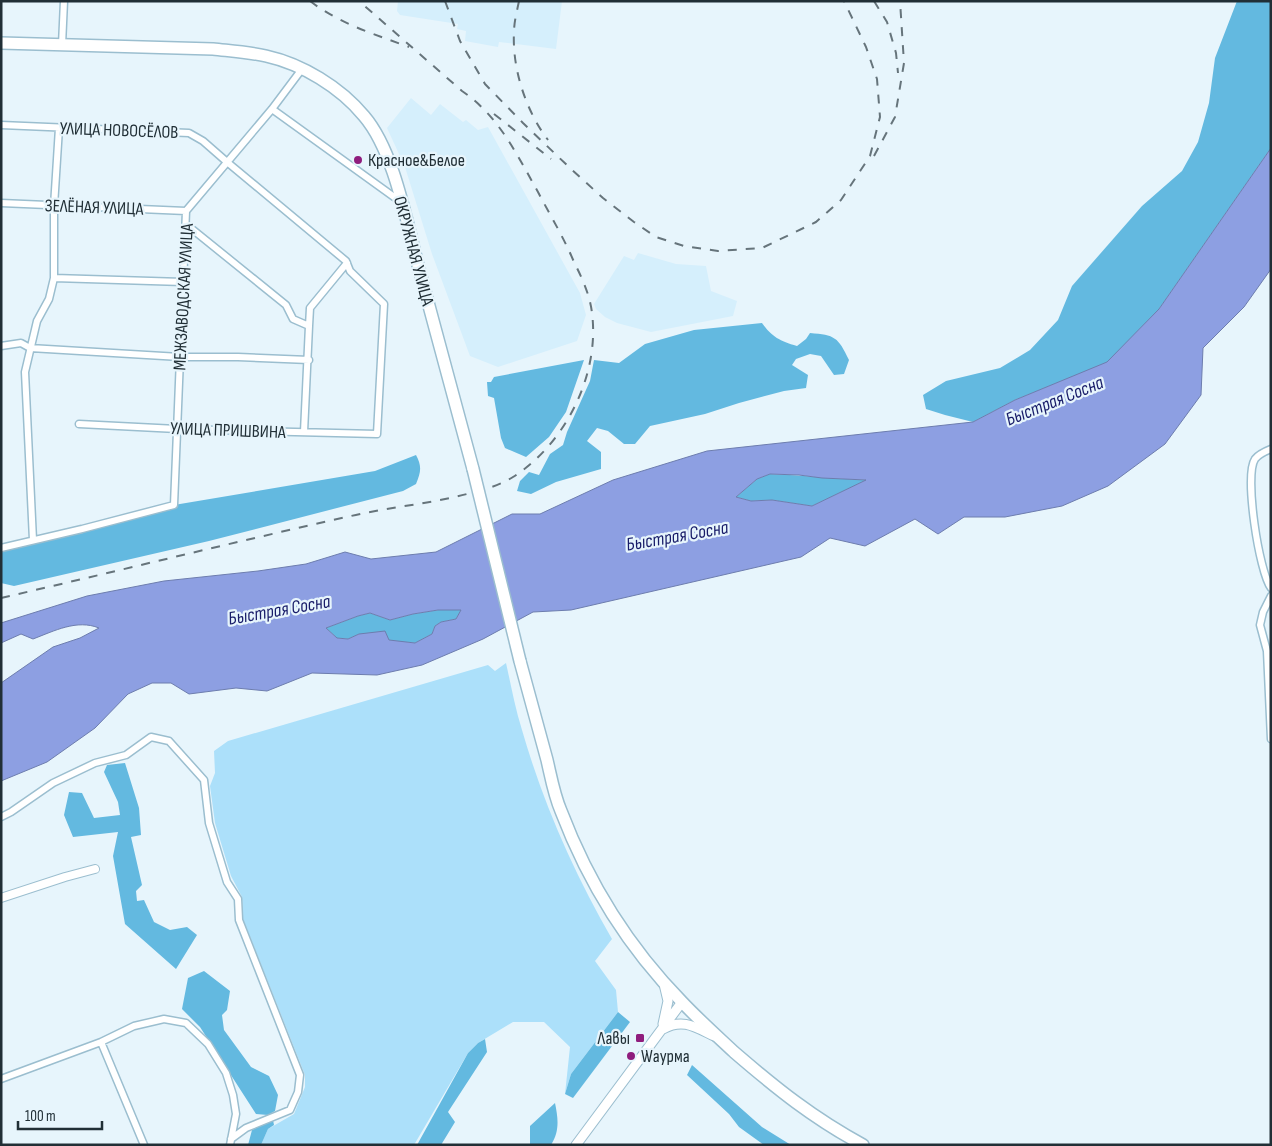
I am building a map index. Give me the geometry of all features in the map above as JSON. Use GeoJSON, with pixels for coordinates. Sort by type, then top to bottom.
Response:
{"type":"FeatureCollection","features":[{"type":"Feature","properties":{"kind":"highway","name":"ОКРУЖНАЯ УЛИЦА"},"geometry":{"type":"LineString","coordinates":[[1,43],[213,49],[244,52],[276,59],[302,69],[337,90],[364,116],[385,150],[402,203],[560,810],[580,857],[602,899],[624,931],[682,1002],[769,1083],[798,1106],[863,1145]]}},
{"type":"Feature","properties":{"kind":"main road"},"geometry":{"type":"LineString","coordinates":[[661,1031],[668,1001],[663,981]]}},
{"type":"Feature","properties":{"kind":"main road"},"geometry":{"type":"LineString","coordinates":[[576,1145],[682,1002]]}},
{"type":"Feature","properties":{"kind":"main road"},"geometry":{"type":"LineString","coordinates":[[661,1031],[673,1024],[683,1023],[720,1039]]}},
{"type":"Feature","properties":{"kind":"street"},"geometry":{"type":"LineString","coordinates":[[62,45],[64,1]]}},
{"type":"Feature","properties":{"kind":"street","name":"МЕЖЗАВОДСКАЯ УЛИЦА"},"geometry":{"type":"LineString","coordinates":[[33,540],[174,505],[187,225],[186,211],[272,109],[302,69]]}},
{"type":"Feature","properties":{"kind":"street"},"geometry":{"type":"LineString","coordinates":[[272,109],[402,203]]}},
{"type":"Feature","properties":{"kind":"street","name":"УЛИЦА НОВОСЁЛОВ"},"geometry":{"type":"LineString","coordinates":[[1,125],[189,133],[204,141],[347,263],[350,271],[384,304],[377,434]]}},
{"type":"Feature","properties":{"kind":"street"},"geometry":{"type":"LineString","coordinates":[[1,548],[33,540],[26,372],[37,321],[50,299],[54,278],[54,206],[59,128]]}},
{"type":"Feature","properties":{"kind":"street","name":"ЗЕЛЁНАЯ УЛИЦА"},"geometry":{"type":"LineString","coordinates":[[1,203],[186,211]]}},
{"type":"Feature","properties":{"kind":"street"},"geometry":{"type":"LineString","coordinates":[[187,225],[286,305],[293,319],[309,326]]}},
{"type":"Feature","properties":{"kind":"street"},"geometry":{"type":"LineString","coordinates":[[304,432],[309,360],[310,308],[347,263]]}},
{"type":"Feature","properties":{"kind":"street"},"geometry":{"type":"LineString","coordinates":[[54,278],[183,282]]}},
{"type":"Feature","properties":{"kind":"street"},"geometry":{"type":"LineString","coordinates":[[1,346],[21,344],[30,348],[180,357],[238,356],[309,360]]}},
{"type":"Feature","properties":{"kind":"street","name":"УЛИЦА ПРИШВИНА"},"geometry":{"type":"LineString","coordinates":[[79,424],[177,429],[377,434]]}},
{"type":"Feature","properties":{"kind":"street"},"geometry":{"type":"LineString","coordinates":[[1271,448],[1255,458],[1251,469],[1260,562],[1267,583],[1271,588]]}},
{"type":"Feature","properties":{"kind":"street"},"geometry":{"type":"LineString","coordinates":[[1271,596],[1263,612],[1260,625],[1267,651],[1271,739]]}},
{"type":"Feature","properties":{"kind":"street"},"geometry":{"type":"LineString","coordinates":[[1,817],[53,783],[95,763],[126,755],[151,737],[169,741],[204,780],[209,823],[227,882],[238,899],[239,920],[300,1075],[298,1092],[290,1110],[246,1128],[231,1142]]}},
{"type":"Feature","properties":{"kind":"street"},"geometry":{"type":"LineString","coordinates":[[1,898],[65,877],[95,870]]}},
{"type":"Feature","properties":{"kind":"street"},"geometry":{"type":"LineString","coordinates":[[1,1079],[101,1042],[134,1026],[164,1019],[186,1023],[208,1044],[226,1074],[236,1114],[231,1142]]}},
{"type":"Feature","properties":{"kind":"street"},"geometry":{"type":"LineString","coordinates":[[101,1042],[144,1145]]}},
{"type":"Feature","properties":{"kind":"shaded area"},"geometry":{"type":"Polygon","coordinates":[[[398,1],[562,1],[556,49],[499,42],[498,47],[465,41],[466,31],[457,29],[458,24],[400,15],[397,11],[398,1]]]}},
{"type":"Feature","properties":{"kind":"shaded area"},"geometry":{"type":"Polygon","coordinates":[[[1237,1],[1271,1],[1271,148],[1159,309],[1107,363],[1015,400],[973,422],[926,409],[923,395],[946,381],[1000,368],[1030,350],[1058,320],[1072,286],[1142,206],[1182,171],[1198,142],[1209,103],[1215,58],[1237,1]]]}},
{"type":"Feature","properties":{"kind":"shaded area"},"geometry":{"type":"Polygon","coordinates":[[[411,98],[431,115],[440,104],[463,122],[466,120],[478,130],[488,127],[580,293],[586,315],[577,341],[498,367],[470,356],[432,254],[405,167],[387,128],[411,98]]]}},
{"type":"Feature","properties":{"kind":"shaded area"},"geometry":{"type":"Polygon","coordinates":[[[638,253],[676,264],[706,266],[711,291],[737,301],[733,316],[651,332],[617,323],[605,317],[596,309],[594,304],[624,256],[634,260],[638,253]]]}},
{"type":"Feature","properties":{"kind":"shaded area"},"geometry":{"type":"Polygon","coordinates":[[[762,323],[777,338],[797,346],[810,333],[830,336],[835,339],[842,346],[849,360],[844,374],[834,375],[821,356],[810,354],[796,359],[792,365],[808,375],[806,388],[784,391],[705,414],[650,426],[635,444],[624,444],[608,431],[597,428],[587,441],[601,452],[601,469],[556,482],[531,494],[517,491],[520,481],[529,472],[539,475],[550,454],[563,445],[590,381],[594,360],[619,363],[645,344],[694,330],[762,323]]]}},
{"type":"Feature","properties":{"kind":"shaded area"},"geometry":{"type":"Polygon","coordinates":[[[584,360],[566,412],[549,437],[526,457],[505,448],[501,438],[494,398],[488,396],[487,382],[491,382],[494,377],[584,360]]]}},
{"type":"Feature","properties":{"kind":"shaded area"},"geometry":{"type":"Polygon","coordinates":[[[416,455],[420,466],[418,480],[416,484],[403,491],[209,541],[14,586],[1,583],[1,548],[174,505],[375,471],[416,455]]]}},
{"type":"Feature","properties":{"kind":"shaded area"},"geometry":{"type":"Polygon","coordinates":[[[770,474],[867,480],[812,506],[772,500],[751,501],[736,497],[757,479],[770,474]]]}},
{"type":"Feature","properties":{"kind":"shaded area"},"geometry":{"type":"Polygon","coordinates":[[[462,609],[456,619],[441,622],[435,626],[432,634],[415,643],[397,642],[359,634],[348,639],[337,638],[326,628],[370,613],[390,620],[438,610],[462,609]]]}},
{"type":"Feature","properties":{"kind":"shaded area"},"geometry":{"type":"Polygon","coordinates":[[[506,663],[515,705],[530,757],[550,811],[572,863],[612,939],[595,961],[616,990],[618,1012],[571,1074],[565,1094],[570,1047],[544,1022],[513,1022],[478,1043],[468,1053],[414,1145],[261,1145],[268,1129],[294,1114],[305,1087],[305,1075],[243,919],[242,897],[231,876],[215,823],[210,786],[215,773],[214,751],[228,741],[488,665],[495,671],[506,663]]]}},
{"type":"Feature","properties":{"kind":"shaded area"},"geometry":{"type":"Polygon","coordinates":[[[125,763],[139,808],[141,835],[131,837],[142,885],[136,891],[137,901],[144,900],[154,922],[170,930],[187,927],[197,935],[176,969],[125,924],[113,856],[118,832],[73,837],[64,815],[69,792],[82,793],[94,818],[120,815],[118,802],[104,772],[107,765],[125,763]]]}},
{"type":"Feature","properties":{"kind":"shaded area"},"geometry":{"type":"Polygon","coordinates":[[[204,971],[230,991],[227,1010],[222,1015],[224,1030],[251,1067],[269,1076],[278,1095],[275,1111],[268,1115],[256,1114],[200,1027],[182,1009],[188,978],[204,971]]]}},
{"type":"Feature","properties":{"kind":"shaded area"},"geometry":{"type":"Polygon","coordinates":[[[618,1012],[630,1022],[573,1098],[565,1094],[571,1074],[618,1012]]]}},
{"type":"Feature","properties":{"kind":"shaded area"},"geometry":{"type":"Polygon","coordinates":[[[485,1039],[487,1052],[448,1112],[455,1122],[441,1145],[417,1145],[468,1053],[485,1039]]]}},
{"type":"Feature","properties":{"kind":"shaded area"},"geometry":{"type":"Polygon","coordinates":[[[692,1065],[762,1127],[791,1145],[764,1145],[739,1127],[729,1114],[687,1075],[692,1065]]]}},
{"type":"Feature","properties":{"kind":"shaded area"},"geometry":{"type":"Polygon","coordinates":[[[555,1103],[557,1130],[554,1140],[551,1145],[530,1145],[530,1126],[555,1103]]]}},
{"type":"Feature","properties":{"kind":"shaded area"},"geometry":{"type":"Polygon","coordinates":[[[273,1120],[274,1125],[268,1129],[261,1145],[248,1145],[252,1130],[273,1120]]]}},
{"type":"Feature","properties":{"kind":"water","name":"Быстрая Сосна"},"geometry":{"type":"Polygon","coordinates":[[[1271,148],[1271,269],[1244,307],[1203,348],[1201,395],[1165,444],[1108,486],[1062,506],[1005,517],[964,517],[938,534],[915,519],[865,546],[830,538],[801,557],[571,610],[533,612],[483,639],[422,665],[377,675],[312,673],[267,691],[236,688],[189,694],[171,683],[152,683],[128,694],[95,728],[47,762],[1,781],[1,683],[53,647],[80,638],[99,628],[74,625],[33,639],[21,634],[1,643],[1,623],[87,596],[164,581],[306,564],[345,552],[371,559],[436,552],[512,514],[540,514],[613,480],[707,451],[973,422],[1015,400],[1107,362],[1159,309],[1271,148]],[[770,474],[757,479],[736,497],[751,501],[772,500],[812,506],[866,480],[799,475],[770,474]],[[438,610],[390,620],[370,613],[326,628],[337,638],[348,639],[359,634],[385,631],[389,640],[415,643],[432,634],[435,626],[441,622],[456,619],[461,610],[438,610]]]}},
{"type":"Feature","properties":{"kind":"railway"},"geometry":{"type":"LineString","coordinates":[[310,1],[345,22],[409,47]]}},
{"type":"Feature","properties":{"kind":"railway"},"geometry":{"type":"LineString","coordinates":[[1,598],[351,516],[438,500],[484,489],[508,480],[532,463],[563,427],[575,406],[584,383],[590,360],[593,336],[592,313],[589,300],[583,280],[566,244],[514,150],[487,112],[359,1]]}},
{"type":"Feature","properties":{"kind":"railway"},"geometry":{"type":"LineString","coordinates":[[445,1],[460,41],[485,84],[571,169],[603,198],[656,237],[684,246],[718,251],[762,248],[816,222],[841,200],[870,156],[880,117],[877,79],[866,47],[844,1]]}},
{"type":"Feature","properties":{"kind":"railway"},"geometry":{"type":"LineString","coordinates":[[519,1],[514,32],[515,60],[518,75],[527,103],[540,129],[548,140]]}},
{"type":"Feature","properties":{"kind":"railway"},"geometry":{"type":"LineString","coordinates":[[874,1],[887,22],[896,53],[898,73]]}},
{"type":"Feature","properties":{"kind":"railway"},"geometry":{"type":"LineString","coordinates":[[874,156],[895,117],[904,63],[900,1]]}},
{"type":"Feature","properties":{"kind":"railway"},"geometry":{"type":"LineString","coordinates":[[494,114],[551,159]]}},
{"type":"Feature","properties":{"kind":"place","name":"Красное&Белое"},"geometry":{"type":"Point","coordinates":[358,160]}},
{"type":"Feature","properties":{"kind":"place","name":"Лавы"},"geometry":{"type":"Point","coordinates":[640,1038]}},
{"type":"Feature","properties":{"kind":"place","name":"Wаурма"},"geometry":{"type":"Point","coordinates":[631,1056]}}]}
